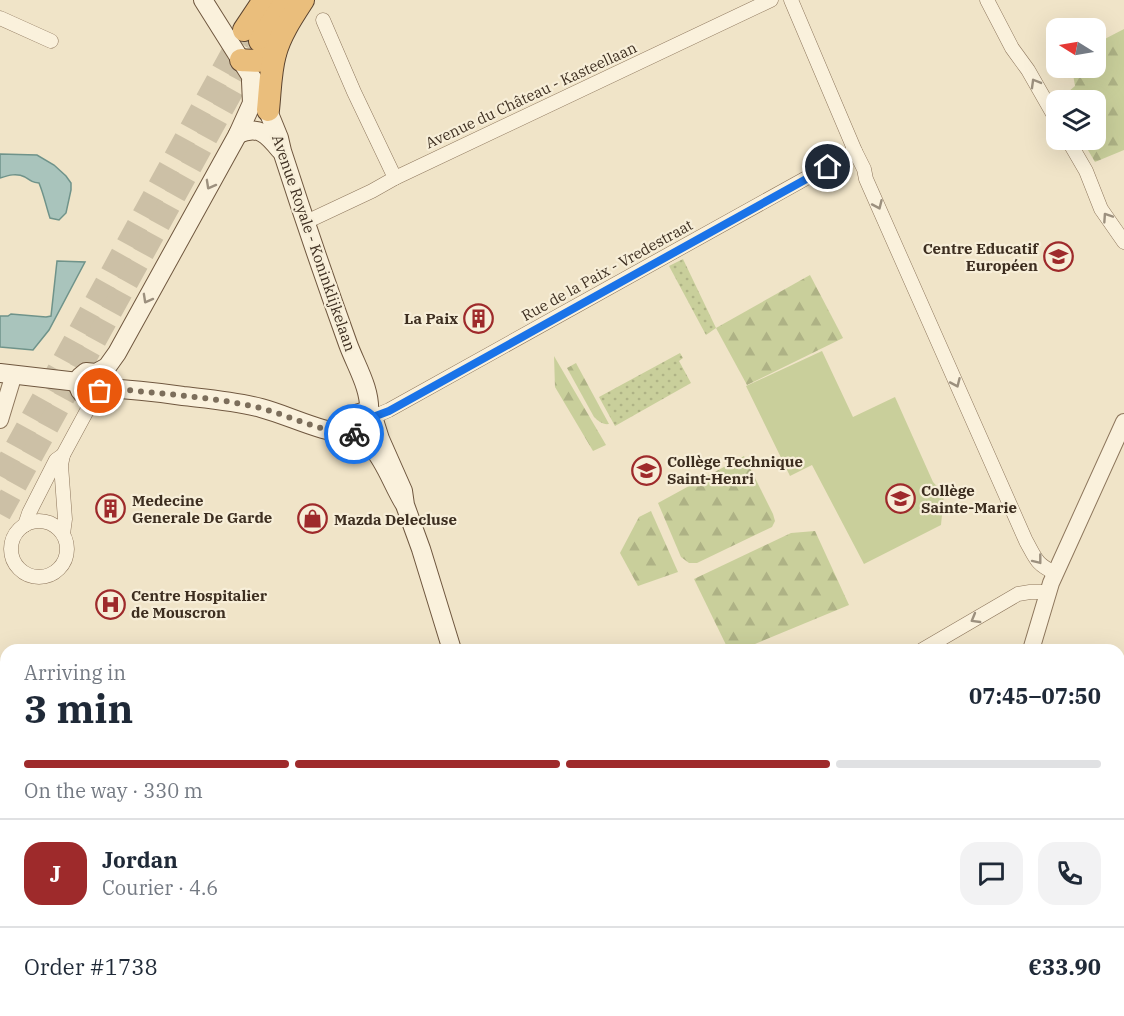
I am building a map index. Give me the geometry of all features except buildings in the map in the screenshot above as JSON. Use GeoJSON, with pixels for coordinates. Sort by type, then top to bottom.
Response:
{"type":"FeatureCollection","features":[{"type":"Feature","properties":{"kind":"highway"},"geometry":{"type":"LineString","coordinates":[[264,0],[260,41],[271,74],[268,110]]}},
{"type":"Feature","properties":{"kind":"highway"},"geometry":{"type":"LineString","coordinates":[[260,41],[286,0]]}},
{"type":"Feature","properties":{"kind":"highway"},"geometry":{"type":"LineString","coordinates":[[260,41],[283,34],[303,0]]}},
{"type":"Feature","properties":{"kind":"highway"},"geometry":{"type":"LineString","coordinates":[[245,68],[268,59],[260,41]]}},
{"type":"Feature","properties":{"kind":"main road","name":"Avenue Royale - Koninklijkelaan"},"geometry":{"type":"LineString","coordinates":[[203,0],[259,89],[279,138],[349,347],[368,394],[370,404],[367,426],[403,491],[405,505],[450,644]]}},
{"type":"Feature","properties":{"kind":"main road"},"geometry":{"type":"LineString","coordinates":[[214,17],[221,0]]}},
{"type":"Feature","properties":{"kind":"main road"},"geometry":{"type":"LineString","coordinates":[[90,386],[117,353],[238,134],[252,103],[245,68]]}},
{"type":"Feature","properties":{"kind":"main road"},"geometry":{"type":"LineString","coordinates":[[238,134],[246,130],[257,130],[264,133],[282,151]]}},
{"type":"Feature","properties":{"kind":"main road"},"geometry":{"type":"LineString","coordinates":[[117,353],[117,362],[122,377],[143,391]]}},
{"type":"Feature","properties":{"kind":"main road"},"geometry":{"type":"LineString","coordinates":[[7,374],[90,386],[230,401],[341,434],[367,426]]}},
{"type":"Feature","properties":{"kind":"street","name":"Avenue du Château - Kasteellaan"},"geometry":{"type":"LineString","coordinates":[[306,222],[771,0]]}},
{"type":"Feature","properties":{"kind":"street"},"geometry":{"type":"LineString","coordinates":[[791,0],[1026,541],[1037,562],[1055,573]]}},
{"type":"Feature","properties":{"kind":"street"},"geometry":{"type":"LineString","coordinates":[[987,0],[1012,48],[1046,102]]}},
{"type":"Feature","properties":{"kind":"street"},"geometry":{"type":"LineString","coordinates":[[0,18],[51,40]]}},
{"type":"Feature","properties":{"kind":"street"},"geometry":{"type":"LineString","coordinates":[[323,20],[395,178]]}},
{"type":"Feature","properties":{"kind":"street"},"geometry":{"type":"LineString","coordinates":[[1074,150],[1086,171],[1101,209],[1124,242]]}},
{"type":"Feature","properties":{"kind":"street","name":"Rue de la Paix - Vredestraat"},"geometry":{"type":"LineString","coordinates":[[367,426],[389,411],[855,151]]}},
{"type":"Feature","properties":{"kind":"street"},"geometry":{"type":"LineString","coordinates":[[0,420],[7,374]]}},
{"type":"Feature","properties":{"kind":"street"},"geometry":{"type":"LineString","coordinates":[[63,534],[65,519],[61,465],[63,455],[82,418],[90,386]]}},
{"type":"Feature","properties":{"kind":"street"},"geometry":{"type":"LineString","coordinates":[[1033,644],[1047,592],[1124,422]]}},
{"type":"Feature","properties":{"kind":"street"},"geometry":{"type":"LineString","coordinates":[[25,525],[28,513],[56,460],[63,455]]}},
{"type":"Feature","properties":{"kind":"street"},"geometry":{"type":"LineString","coordinates":[[49,473],[56,474],[62,479]]}},
{"type":"Feature","properties":{"kind":"street"},"geometry":{"type":"LineString","coordinates":[[36,521],[44,522],[54,525],[63,534],[67,542],[67,553],[62,567],[57,572],[48,576],[33,577],[18,568],[12,555],[13,540],[25,525],[36,521]]}},
{"type":"Feature","properties":{"kind":"street"},"geometry":{"type":"LineString","coordinates":[[932,644],[1018,594],[1047,592]]}},
{"type":"Feature","properties":{"kind":"green space"},"geometry":{"type":"Polygon","coordinates":[[[1124,29],[1124,150],[1095,162],[1088,150],[1106,150],[1106,90],[1070,90],[1075,86],[1074,78],[1106,78],[1106,38],[1124,29]]]}},
{"type":"Feature","properties":{"kind":"green space"},"geometry":{"type":"Polygon","coordinates":[[[683,259],[716,328],[706,335],[669,266],[683,259]]]}},
{"type":"Feature","properties":{"kind":"green space"},"geometry":{"type":"Polygon","coordinates":[[[810,275],[843,338],[747,385],[716,328],[810,275]]]}},
{"type":"Feature","properties":{"kind":"green space"},"geometry":{"type":"Polygon","coordinates":[[[822,351],[853,417],[895,397],[933,482],[944,494],[941,525],[864,564],[812,465],[790,476],[746,386],[822,351]]]}},
{"type":"Feature","properties":{"kind":"green space"},"geometry":{"type":"Polygon","coordinates":[[[680,353],[683,358],[679,361],[691,383],[615,426],[599,397],[680,353]]]}},
{"type":"Feature","properties":{"kind":"green space"},"geometry":{"type":"Polygon","coordinates":[[[554,356],[606,445],[593,451],[555,387],[554,356]]]}},
{"type":"Feature","properties":{"kind":"green space"},"geometry":{"type":"Polygon","coordinates":[[[576,363],[609,424],[594,417],[567,368],[576,363]]]}},
{"type":"Feature","properties":{"kind":"green space"},"geometry":{"type":"Polygon","coordinates":[[[744,456],[773,514],[775,521],[772,527],[697,563],[689,563],[681,557],[658,503],[744,456]]]}},
{"type":"Feature","properties":{"kind":"green space"},"geometry":{"type":"Polygon","coordinates":[[[651,511],[678,572],[638,586],[620,553],[639,517],[651,511]]]}},
{"type":"Feature","properties":{"kind":"green space"},"geometry":{"type":"Polygon","coordinates":[[[815,531],[849,605],[755,644],[726,644],[694,579],[791,533],[815,531]]]}},
{"type":"Feature","properties":{"kind":"water"},"geometry":{"type":"Polygon","coordinates":[[[0,154],[37,155],[54,165],[66,176],[71,183],[71,190],[66,213],[59,220],[50,218],[39,183],[19,175],[0,178],[0,154]]]}},
{"type":"Feature","properties":{"kind":"water"},"geometry":{"type":"Polygon","coordinates":[[[57,261],[85,262],[49,330],[33,350],[0,347],[0,316],[11,314],[51,316],[57,261]]]}},
{"type":"Feature","properties":{"kind":"tunnel"},"geometry":{"type":"LineString","coordinates":[[0,476],[244,31]]}},
{"type":"Feature","properties":{"kind":"tunnel"},"geometry":{"type":"LineString","coordinates":[[0,514],[255,50]]}},
{"type":"Feature","properties":{"kind":"way so far"},"geometry":{"type":"LineString","coordinates":[[100,391],[101,388],[110,388],[230,401],[259,407],[341,434],[354,434]]}},
{"type":"Feature","properties":{"kind":"place","name":"Centre Educatif Européen"},"geometry":{"type":"Point","coordinates":[1059,257]}},
{"type":"Feature","properties":{"kind":"place","name":"La Paix"},"geometry":{"type":"Point","coordinates":[479,318]}},
{"type":"Feature","properties":{"kind":"place","name":"Collège Technique Saint-Henri"},"geometry":{"type":"Point","coordinates":[646,470]}},
{"type":"Feature","properties":{"kind":"place","name":"Collège Sainte-Marie"},"geometry":{"type":"Point","coordinates":[900,499]}},
{"type":"Feature","properties":{"kind":"place","name":"Medecine Generale De Garde"},"geometry":{"type":"Point","coordinates":[111,509]}},
{"type":"Feature","properties":{"kind":"place","name":"Mazda Delecluse"},"geometry":{"type":"Point","coordinates":[313,519]}},
{"type":"Feature","properties":{"kind":"place","name":"Centre Hospitalier de Mouscron"},"geometry":{"type":"Point","coordinates":[110,604]}},
{"type":"Feature","properties":{"kind":"route"},"geometry":{"type":"LineString","coordinates":[[354,434],[357,437],[367,437],[374,430],[373,417],[389,411],[828,167]]}}]}
